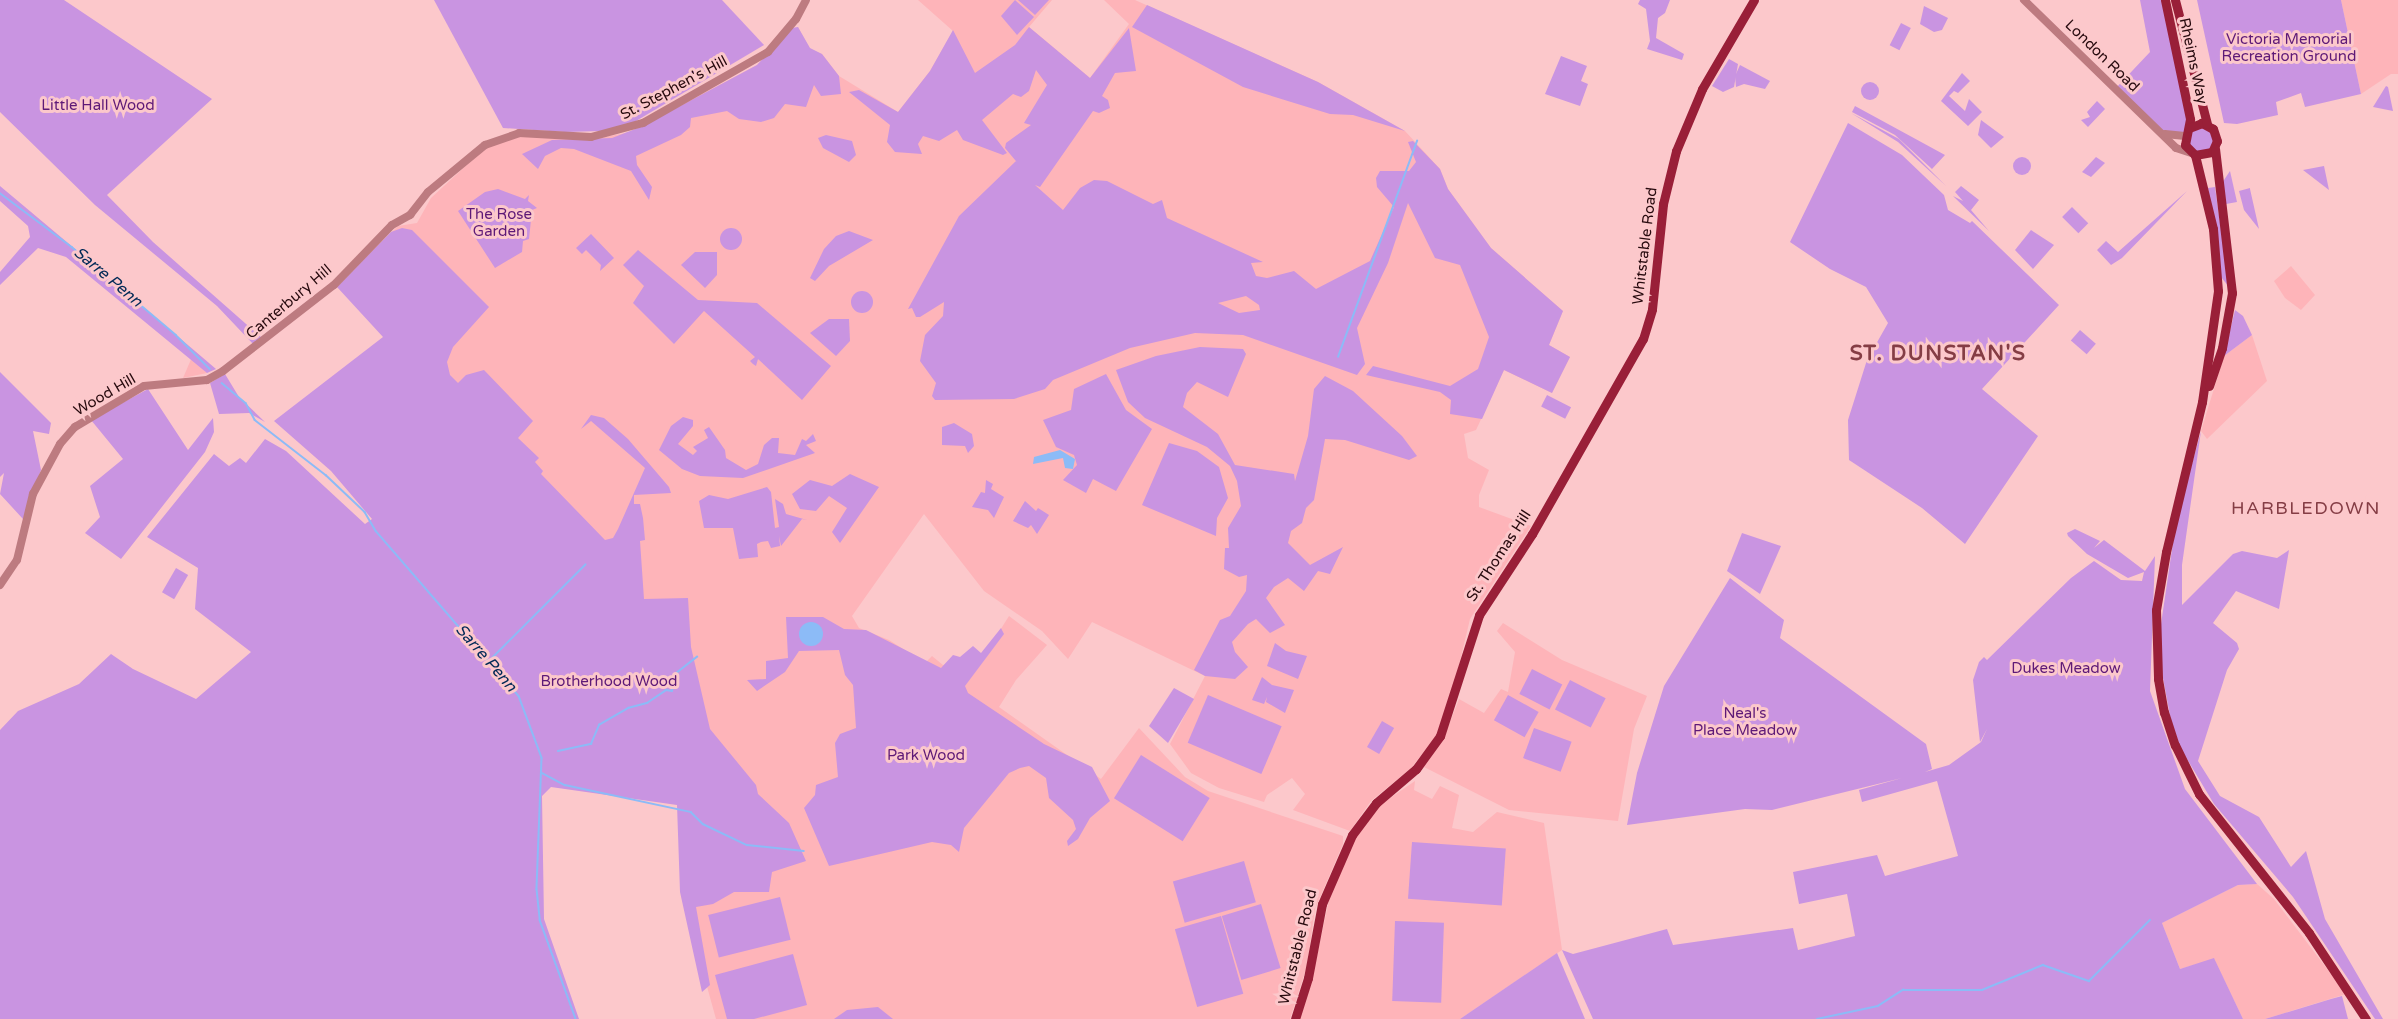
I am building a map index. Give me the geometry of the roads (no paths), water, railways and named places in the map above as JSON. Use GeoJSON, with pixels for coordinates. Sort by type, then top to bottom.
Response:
{"type":"FeatureCollection","features":[{"type":"Feature","properties":{"kind":"main road","name":"Whitstable Road"},"geometry":{"type":"LineString","coordinates":[[1628,366],[1643,339],[1652,309],[1663,204],[1684,129],[1754,0]]}},
{"type":"Feature","properties":{"kind":"main road","name":"Rheims Way"},"geometry":{"type":"LineString","coordinates":[[2165,0],[2187,132],[2213,229],[2218,282],[2216,322],[2202,402]]}},
{"type":"Feature","properties":{"kind":"main road","name":"Rheims Way"},"geometry":{"type":"LineString","coordinates":[[2175,0],[2207,124],[2216,133],[2215,149],[2232,293],[2222,348],[2202,402]]}},
{"type":"Feature","properties":{"kind":"main road","name":"Rheims Way"},"geometry":{"type":"LineString","coordinates":[[2187,132],[2207,124]]}},
{"type":"Feature","properties":{"kind":"main road"},"geometry":{"type":"LineString","coordinates":[[2193,154],[2204,156],[2215,149]]}},
{"type":"Feature","properties":{"kind":"main road","name":"St. Thomas Hill"},"geometry":{"type":"LineString","coordinates":[[1416,769],[1442,732],[1474,624],[1484,604],[1532,534],[1628,366]]}},
{"type":"Feature","properties":{"kind":"main road"},"geometry":{"type":"LineString","coordinates":[[2202,402],[2166,552],[2156,610],[2157,670],[2164,712],[2175,745],[2199,794],[2309,933],[2366,1019]]}},
{"type":"Feature","properties":{"kind":"main road","name":"Whitstable Road"},"geometry":{"type":"LineString","coordinates":[[1295,1019],[1308,978],[1322,904],[1352,835],[1376,803],[1416,769]]}},
{"type":"Feature","properties":{"kind":"street","name":"St. Stephen's Hill"},"geometry":{"type":"LineString","coordinates":[[410,215],[428,192],[497,138],[519,133],[572,137],[611,134],[700,93],[768,52],[796,19],[806,0]]}},
{"type":"Feature","properties":{"kind":"street","name":"London Road"},"geometry":{"type":"LineString","coordinates":[[2024,0],[2176,148],[2193,154]]}},
{"type":"Feature","properties":{"kind":"street"},"geometry":{"type":"LineString","coordinates":[[2161,132],[2187,132]]}},
{"type":"Feature","properties":{"kind":"street","name":"Canterbury Hill"},"geometry":{"type":"LineString","coordinates":[[207,380],[272,335],[334,285],[392,225],[410,215]]}},
{"type":"Feature","properties":{"kind":"street","name":"Wood Hill"},"geometry":{"type":"LineString","coordinates":[[0,585],[17,560],[33,494],[60,444],[75,428],[144,386],[207,380]]}},
{"type":"Feature","properties":{"kind":"water"},"geometry":{"type":"Polygon","coordinates":[[[1060,450],[1075,459],[1073,469],[1065,468],[1063,458],[1033,464],[1034,457],[1060,450]]]}},
{"type":"Feature","properties":{"kind":"water"},"geometry":{"type":"Polygon","coordinates":[[[811,622],[819,626],[823,634],[819,642],[811,646],[803,642],[799,634],[803,626],[811,622]]]}},
{"type":"Feature","properties":{"kind":"waterway"},"geometry":{"type":"LineString","coordinates":[[1338,357],[1417,141]]}},
{"type":"Feature","properties":{"kind":"waterway","name":"Sarre Penn"},"geometry":{"type":"LineString","coordinates":[[0,193],[72,247],[176,335],[210,369]]}},
{"type":"Feature","properties":{"kind":"waterway","name":"Sarre Penn"},"geometry":{"type":"LineString","coordinates":[[222,383],[246,403],[255,420],[326,475],[365,512],[376,531],[519,696],[542,758],[537,889],[540,920],[576,1019]]}},
{"type":"Feature","properties":{"kind":"waterway"},"geometry":{"type":"LineString","coordinates":[[492,658],[585,565]]}},
{"type":"Feature","properties":{"kind":"waterway"},"geometry":{"type":"LineString","coordinates":[[558,751],[591,744],[599,725],[628,708],[647,703],[666,690],[672,691],[675,674],[697,657]]}},
{"type":"Feature","properties":{"kind":"waterway"},"geometry":{"type":"LineString","coordinates":[[542,773],[565,785],[691,812],[703,824],[747,845],[804,851]]}},
{"type":"Feature","properties":{"kind":"waterway"},"geometry":{"type":"LineString","coordinates":[[1817,1019],[1878,1006],[1903,990],[1982,990],[2043,965],[2089,981],[2150,920]]}},
{"type":"Feature","properties":{"kind":"district","name":"ST. DUNSTAN'S"},"geometry":{"type":"Point","coordinates":[1938,354]}},
{"type":"Feature","properties":{"kind":"district","name":"HARBLEDOWN"},"geometry":{"type":"Point","coordinates":[2306,508]}},
{"type":"Feature","properties":{"kind":"park label","name":"Victoria Memorial Recreation Ground"},"geometry":{"type":"Point","coordinates":[2289,48]}},
{"type":"Feature","properties":{"kind":"park label","name":"Little Hall Wood"},"geometry":{"type":"Point","coordinates":[98,106]}},
{"type":"Feature","properties":{"kind":"park label","name":"The Rose Garden"},"geometry":{"type":"Point","coordinates":[499,222]}},
{"type":"Feature","properties":{"kind":"park label","name":"Dukes Meadow"},"geometry":{"type":"Point","coordinates":[2066,669]}},
{"type":"Feature","properties":{"kind":"park label","name":"Brotherhood Wood"},"geometry":{"type":"Point","coordinates":[609,682]}},
{"type":"Feature","properties":{"kind":"park label","name":"Neal's Place Meadow"},"geometry":{"type":"Point","coordinates":[1745,722]}},
{"type":"Feature","properties":{"kind":"park label","name":"Park Wood"},"geometry":{"type":"Point","coordinates":[926,756]}}]}
